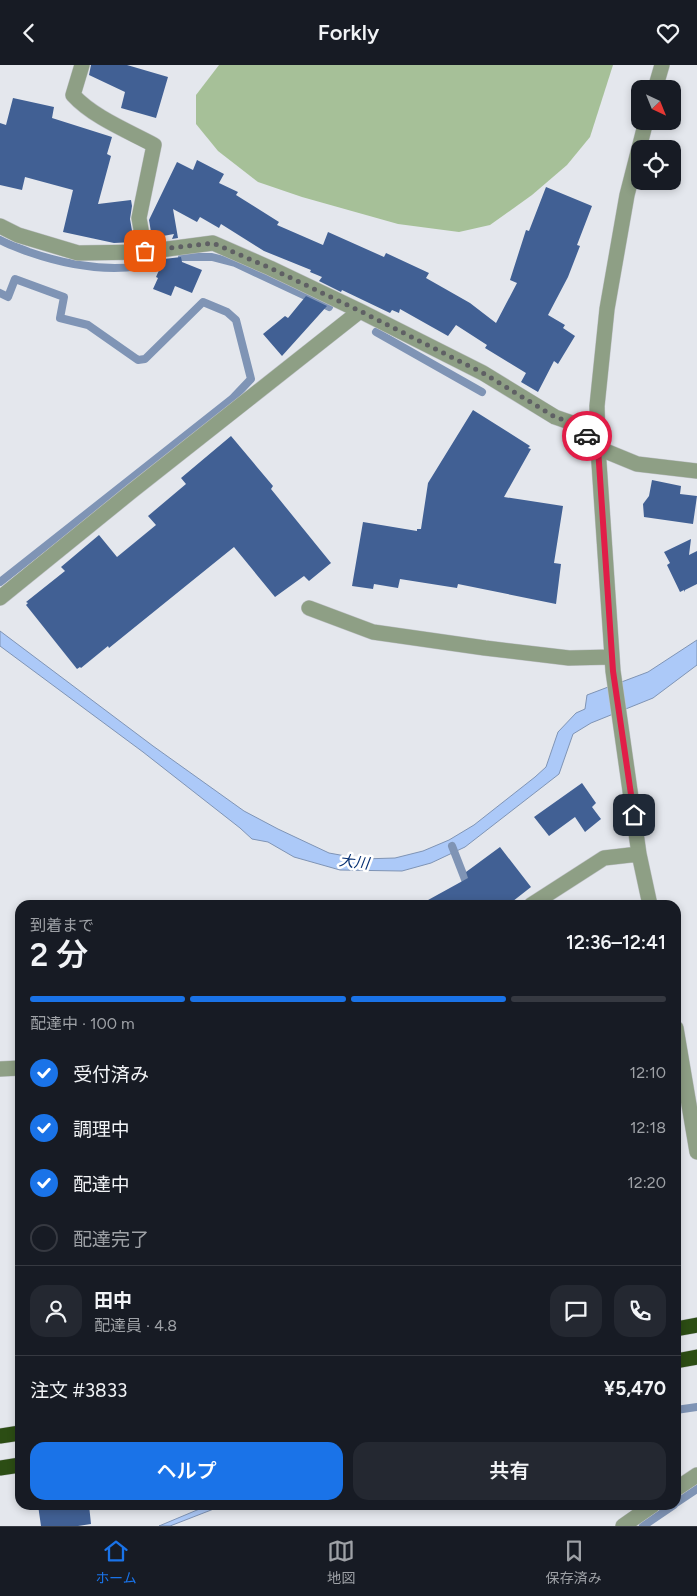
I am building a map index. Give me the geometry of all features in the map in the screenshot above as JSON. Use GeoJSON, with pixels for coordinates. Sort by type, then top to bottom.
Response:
{"type":"FeatureCollection","features":[{"type":"Feature","properties":{"kind":"highway"},"geometry":{"type":"LineString","coordinates":[[681,1328],[697,1325]]}},
{"type":"Feature","properties":{"kind":"highway"},"geometry":{"type":"LineString","coordinates":[[681,1360],[697,1357]]}},
{"type":"Feature","properties":{"kind":"highway"},"geometry":{"type":"LineString","coordinates":[[0,1436],[15,1434]]}},
{"type":"Feature","properties":{"kind":"highway"},"geometry":{"type":"LineString","coordinates":[[0,1468],[15,1466]]}},
{"type":"Feature","properties":{"kind":"street"},"geometry":{"type":"LineString","coordinates":[[82,65],[73,95],[79,102],[154,145],[139,218],[145,251]]}},
{"type":"Feature","properties":{"kind":"street"},"geometry":{"type":"LineString","coordinates":[[657,80],[662,65]]}},
{"type":"Feature","properties":{"kind":"street"},"geometry":{"type":"LineString","coordinates":[[644,130],[627,195],[607,309],[597,405],[598,448],[613,664],[639,854],[649,900]]}},
{"type":"Feature","properties":{"kind":"street"},"geometry":{"type":"LineString","coordinates":[[0,227],[18,235],[78,253],[145,251],[213,243],[360,311],[483,373],[555,417],[578,425],[598,448],[636,464],[697,471]]}},
{"type":"Feature","properties":{"kind":"street"},"geometry":{"type":"LineString","coordinates":[[0,598],[139,485],[360,311]]}},
{"type":"Feature","properties":{"kind":"street"},"geometry":{"type":"LineString","coordinates":[[309,608],[373,632],[613,664]]}},
{"type":"Feature","properties":{"kind":"street"},"geometry":{"type":"LineString","coordinates":[[539,900],[604,858],[639,854]]}},
{"type":"Feature","properties":{"kind":"street"},"geometry":{"type":"LineString","coordinates":[[681,1058],[697,1152]]}},
{"type":"Feature","properties":{"kind":"street"},"geometry":{"type":"LineString","coordinates":[[0,1069],[15,1068]]}},
{"type":"Feature","properties":{"kind":"street"},"geometry":{"type":"LineString","coordinates":[[681,1486],[697,1475]]}},
{"type":"Feature","properties":{"kind":"street"},"geometry":{"type":"LineString","coordinates":[[623,1526],[646,1510]]}},
{"type":"Feature","properties":{"kind":"green space"},"geometry":{"type":"Polygon","coordinates":[[[219,65],[613,65],[590,137],[567,165],[532,195],[490,225],[459,232],[398,224],[302,197],[258,182],[218,151],[196,124],[196,95],[219,65]]]}},
{"type":"Feature","properties":{"kind":"water","name":"大川"},"geometry":{"type":"Polygon","coordinates":[[[0,631],[153,746],[244,811],[329,853],[362,859],[395,858],[423,851],[449,840],[474,825],[546,767],[558,732],[576,713],[585,709],[587,695],[648,672],[697,640],[697,665],[653,698],[591,723],[573,734],[559,774],[465,847],[431,863],[402,871],[340,870],[294,857],[268,842],[252,839],[143,752],[0,646],[0,631]]]}},
{"type":"Feature","properties":{"kind":"water"},"geometry":{"type":"Polygon","coordinates":[[[197,1510],[211,1510],[170,1526],[159,1526],[197,1510]]]}},
{"type":"Feature","properties":{"kind":"building"},"geometry":{"type":"Polygon","coordinates":[[[91,65],[127,65],[168,77],[156,118],[121,108],[125,92],[89,75],[91,65]]]}},
{"type":"Feature","properties":{"kind":"building"},"geometry":{"type":"Polygon","coordinates":[[[13,98],[54,107],[52,118],[112,137],[107,154],[111,156],[98,204],[131,200],[130,219],[134,242],[114,243],[63,232],[73,190],[25,177],[22,190],[0,185],[0,123],[6,125],[13,98]]]}},
{"type":"Feature","properties":{"kind":"building"},"geometry":{"type":"Polygon","coordinates":[[[197,160],[224,174],[219,183],[238,192],[236,195],[279,222],[277,225],[323,245],[328,232],[384,257],[386,253],[429,273],[426,278],[470,303],[496,323],[517,283],[510,280],[526,230],[529,231],[546,187],[592,206],[577,245],[580,246],[568,277],[548,315],[565,325],[563,328],[575,336],[558,364],[554,361],[538,392],[521,382],[526,373],[485,348],[487,345],[456,325],[448,336],[400,309],[399,313],[392,310],[390,313],[342,290],[341,292],[319,281],[322,277],[310,272],[311,270],[264,251],[221,224],[219,228],[200,217],[197,222],[173,209],[178,238],[172,239],[174,234],[152,238],[149,220],[177,162],[193,170],[197,160]]]}},
{"type":"Feature","properties":{"kind":"building"},"geometry":{"type":"Polygon","coordinates":[[[181,257],[182,262],[202,270],[192,293],[175,286],[171,296],[153,289],[164,259],[181,257]]]}},
{"type":"Feature","properties":{"kind":"building"},"geometry":{"type":"Polygon","coordinates":[[[306,296],[327,306],[282,356],[263,334],[285,316],[288,318],[306,296]]]}},
{"type":"Feature","properties":{"kind":"building"},"geometry":{"type":"Polygon","coordinates":[[[473,410],[530,446],[528,448],[531,449],[504,497],[563,506],[554,563],[561,564],[556,604],[458,584],[457,588],[400,579],[398,588],[374,584],[373,589],[352,586],[363,522],[417,531],[417,529],[421,529],[428,483],[473,410]]]}},
{"type":"Feature","properties":{"kind":"building"},"geometry":{"type":"Polygon","coordinates":[[[231,436],[273,486],[271,489],[331,563],[309,581],[304,576],[275,597],[234,547],[109,648],[108,646],[81,668],[77,669],[26,605],[28,603],[26,602],[65,571],[61,567],[99,535],[117,557],[156,525],[148,516],[186,484],[181,478],[231,436]]]}},
{"type":"Feature","properties":{"kind":"building"},"geometry":{"type":"Polygon","coordinates":[[[652,480],[681,486],[680,494],[697,496],[693,524],[644,517],[643,504],[649,496],[652,480]]]}},
{"type":"Feature","properties":{"kind":"building"},"geometry":{"type":"Polygon","coordinates":[[[691,539],[689,555],[697,551],[697,584],[685,590],[685,592],[684,590],[680,592],[667,565],[670,563],[664,552],[691,539]]]}},
{"type":"Feature","properties":{"kind":"building"},"geometry":{"type":"Polygon","coordinates":[[[582,783],[596,803],[592,807],[601,819],[585,832],[575,817],[549,836],[534,817],[582,783]]]}},
{"type":"Feature","properties":{"kind":"building"},"geometry":{"type":"Polygon","coordinates":[[[500,847],[531,887],[514,900],[428,900],[468,878],[466,872],[500,847]]]}},
{"type":"Feature","properties":{"kind":"building"},"geometry":{"type":"Polygon","coordinates":[[[39,1510],[90,1510],[91,1524],[41,1526],[39,1510]]]}},
{"type":"Feature","properties":{"kind":"waterway"},"geometry":{"type":"LineString","coordinates":[[0,240],[29,252],[78,265],[127,268],[161,262]]}},
{"type":"Feature","properties":{"kind":"waterway"},"geometry":{"type":"LineString","coordinates":[[182,257],[212,257],[235,263],[329,307]]}},
{"type":"Feature","properties":{"kind":"waterway"},"geometry":{"type":"LineString","coordinates":[[0,293],[8,297],[15,279],[64,297],[60,318],[88,325],[138,360],[145,359],[203,302],[227,312],[236,320],[251,379],[232,399],[0,582]]}},
{"type":"Feature","properties":{"kind":"waterway"},"geometry":{"type":"LineString","coordinates":[[376,332],[482,392]]}},
{"type":"Feature","properties":{"kind":"waterway"},"geometry":{"type":"LineString","coordinates":[[452,846],[473,900]]}},
{"type":"Feature","properties":{"kind":"waterway"},"geometry":{"type":"LineString","coordinates":[[681,1409],[697,1407]]}},
{"type":"Feature","properties":{"kind":"waterway"},"geometry":{"type":"LineString","coordinates":[[681,1500],[697,1489]]}},
{"type":"Feature","properties":{"kind":"waterway"},"geometry":{"type":"LineString","coordinates":[[643,1526],[667,1510]]}},
{"type":"Feature","properties":{"kind":"way so far"},"geometry":{"type":"LineString","coordinates":[[145,251],[213,243],[360,311],[483,373],[555,417],[578,425],[587,436]]}},
{"type":"Feature","properties":{"kind":"route"},"geometry":{"type":"LineString","coordinates":[[587,436],[598,448],[613,671],[634,815]]}}]}
